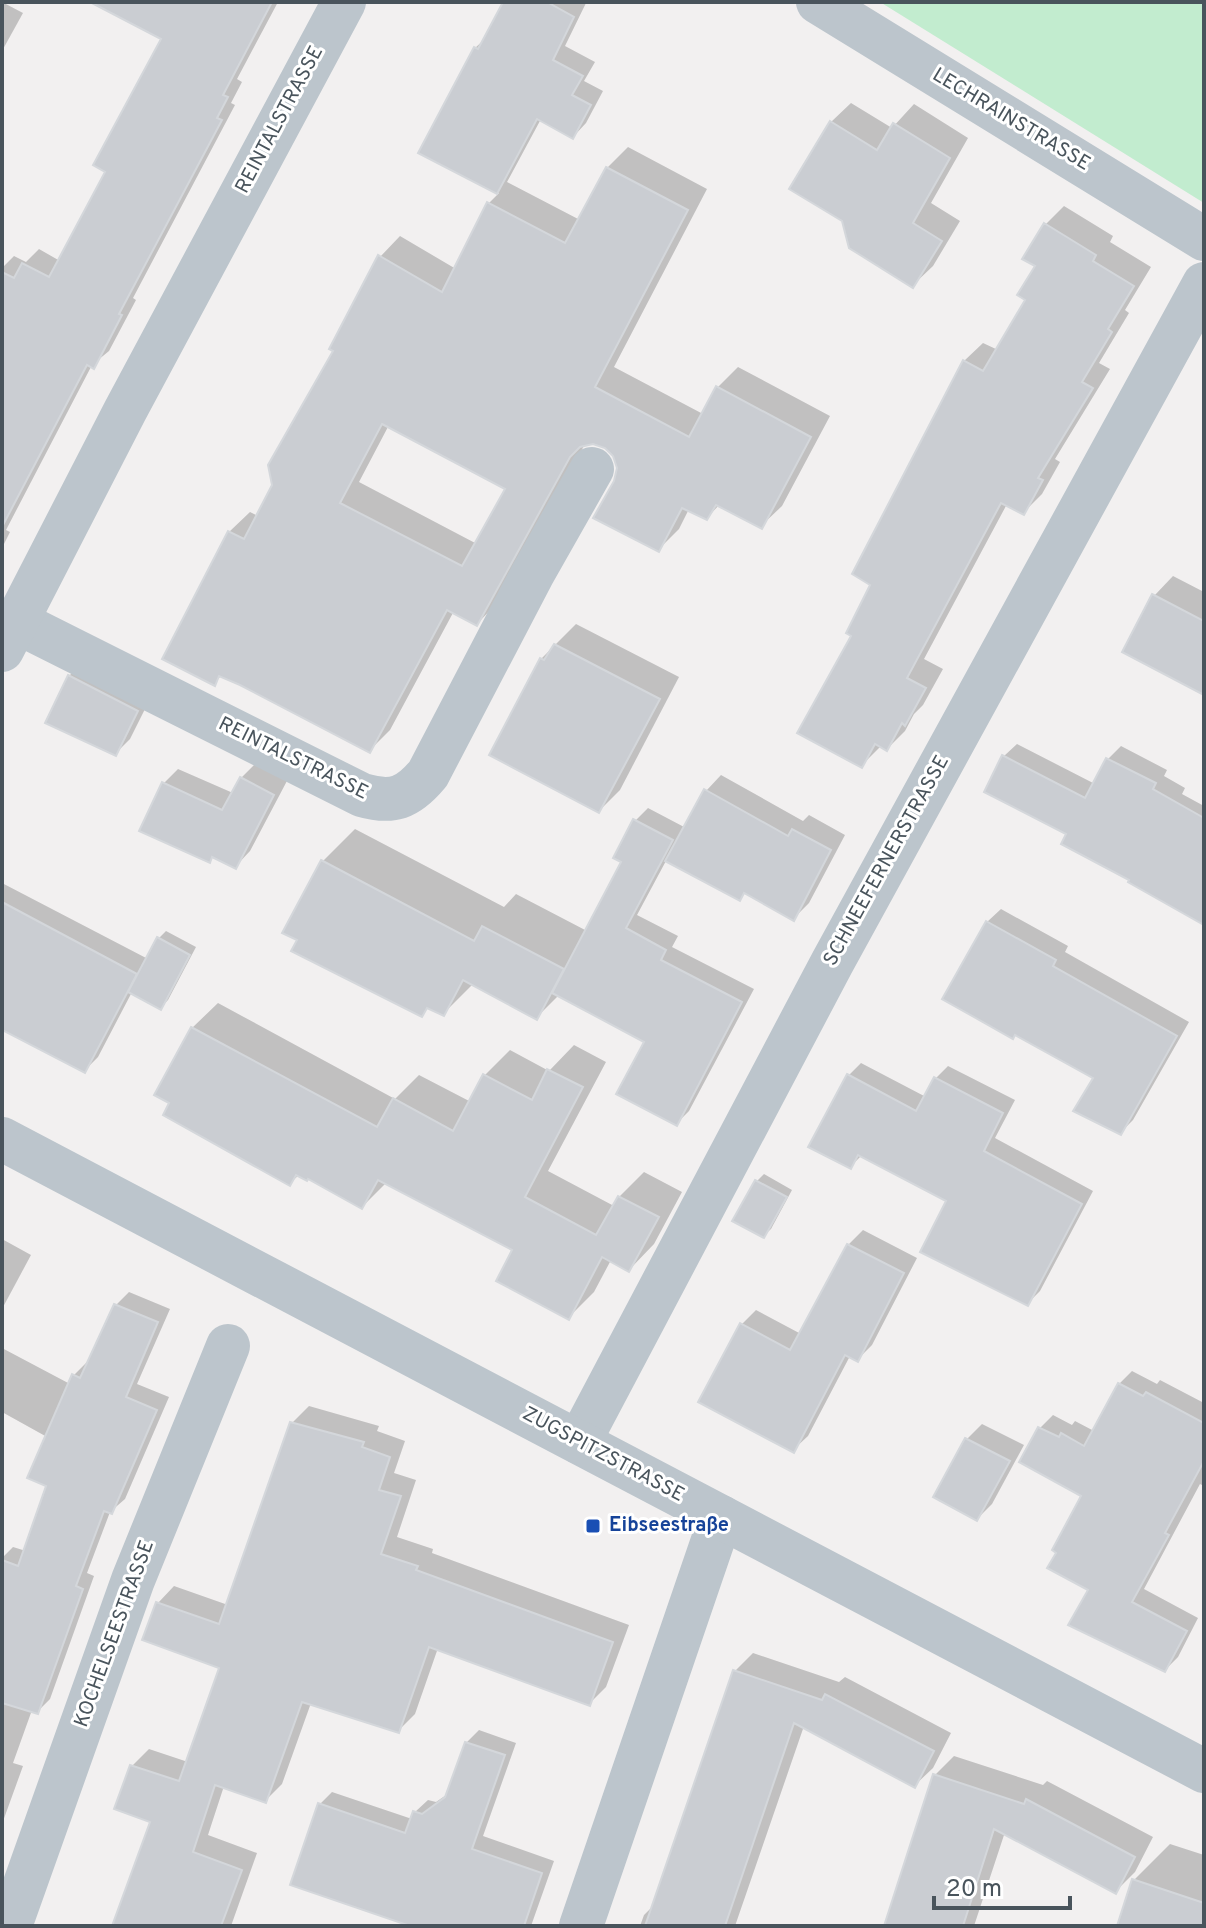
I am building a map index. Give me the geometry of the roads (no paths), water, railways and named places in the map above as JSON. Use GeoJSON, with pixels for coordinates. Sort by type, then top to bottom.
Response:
{"type":"FeatureCollection","features":[{"type":"Feature","properties":{"kind":"street","name":"REINTALSTRASSE"},"geometry":{"type":"LineString","coordinates":[[344,2],[125,411],[9,636],[362,795],[382,800],[401,797],[416,788],[428,774],[532,575],[592,469]]}},
{"type":"Feature","properties":{"kind":"street","name":"LECHRAINSTRASSE"},"geometry":{"type":"LineString","coordinates":[[818,2],[1204,239]]}},
{"type":"Feature","properties":{"kind":"street","name":"SCHNEEFERNERSTRASSE"},"geometry":{"type":"LineString","coordinates":[[579,1442],[839,949],[1204,284]]}},
{"type":"Feature","properties":{"kind":"street","name":"ZUGSPITZSTRASSE"},"geometry":{"type":"LineString","coordinates":[[2,1139],[1204,1771]]}},
{"type":"Feature","properties":{"kind":"street","name":"KOCHELSEESTRASSE"},"geometry":{"type":"LineString","coordinates":[[10,1926],[133,1580],[228,1346]]}},
{"type":"Feature","properties":{"kind":"street"},"geometry":{"type":"LineString","coordinates":[[581,1926],[721,1517]]}},
{"type":"Feature","properties":{"kind":"place","name":"Eibseestraße"},"geometry":{"type":"Point","coordinates":[593,1526]}}]}
